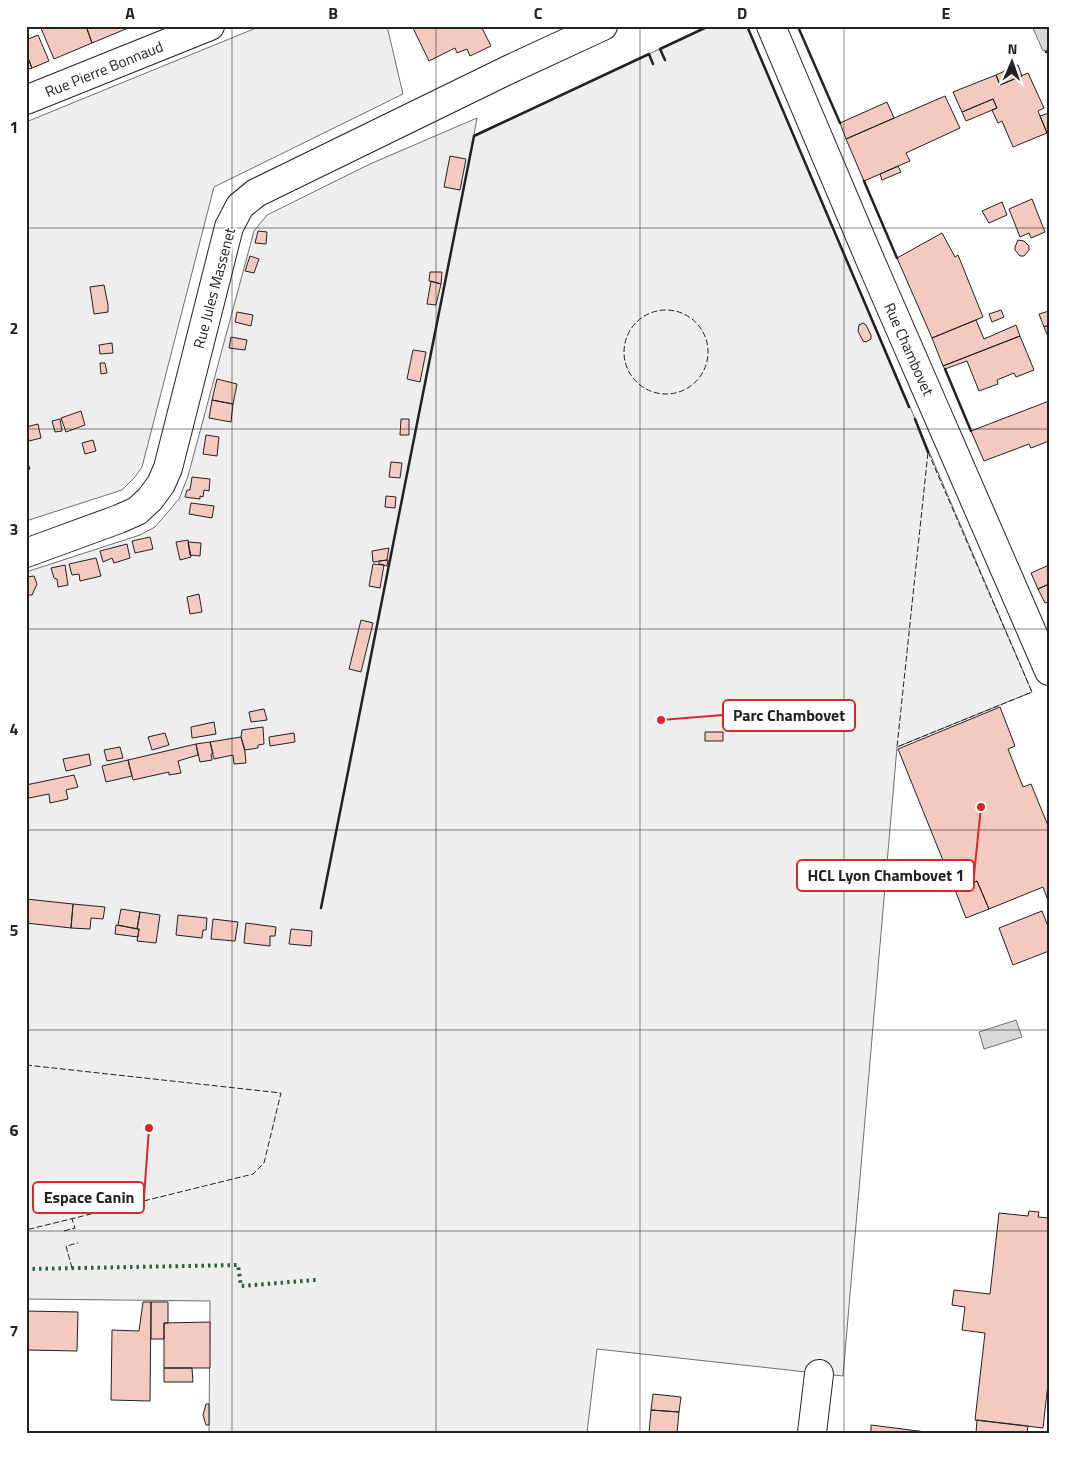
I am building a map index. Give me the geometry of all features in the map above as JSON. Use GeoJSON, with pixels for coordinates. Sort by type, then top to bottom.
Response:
{"type":"FeatureCollection","features":[{"type":"Feature","properties":{"kind":"street","name":"Rue Pierre Bonnaud"},"geometry":{"type":"LineString","coordinates":[[26,100],[210,26]]}},
{"type":"Feature","properties":{"kind":"street","name":"Rue Jules Massenet"},"geometry":{"type":"LineString","coordinates":[[26,553],[137,511],[150,499],[160,484],[168,468],[229,227],[240,206],[256,193],[508,70],[603,26]]}},
{"type":"Feature","properties":{"kind":"street","name":"Rue Chambovet"},"geometry":{"type":"LineString","coordinates":[[772,26],[871,262],[1049,671]]}},
{"type":"Feature","properties":{"kind":"street"},"geometry":{"type":"LineString","coordinates":[[812,1433],[819,1374]]}},
{"type":"Feature","properties":{"kind":"shaded area"},"geometry":{"type":"Polygon","coordinates":[[[261,26],[387,26],[403,94],[214,187],[142,467],[122,490],[26,521],[26,122],[261,26]]]}},
{"type":"Feature","properties":{"kind":"shaded area"},"geometry":{"type":"Polygon","coordinates":[[[709,26],[747,26],[1032,692],[897,747],[843,1376],[597,1349],[587,1433],[209,1433],[210,1301],[26,1299],[26,572],[140,535],[155,527],[179,499],[188,476],[254,231],[267,215],[370,164],[477,118],[474,135],[709,26]]]}},
{"type":"Feature","properties":{"kind":"shaded area"},"geometry":{"type":"Polygon","coordinates":[[[1032,26],[1049,26],[1049,49],[1043,51],[1032,26]]]}},
{"type":"Feature","properties":{"kind":"shaded area"},"geometry":{"type":"Polygon","coordinates":[[[1016,1020],[1022,1037],[984,1049],[979,1032],[1016,1020]]]}},
{"type":"Feature","properties":{"kind":"building"},"geometry":{"type":"Polygon","coordinates":[[[40,26],[86,26],[92,43],[54,59],[40,26]]]}},
{"type":"Feature","properties":{"kind":"building"},"geometry":{"type":"Polygon","coordinates":[[[86,26],[133,26],[92,43],[86,26]]]}},
{"type":"Feature","properties":{"kind":"building"},"geometry":{"type":"Polygon","coordinates":[[[412,26],[481,26],[491,46],[470,56],[467,49],[457,53],[455,48],[429,61],[412,26]]]}},
{"type":"Feature","properties":{"kind":"building"},"geometry":{"type":"Polygon","coordinates":[[[38,35],[49,61],[32,68],[26,53],[26,40],[38,35]]]}},
{"type":"Feature","properties":{"kind":"building"},"geometry":{"type":"Polygon","coordinates":[[[26,53],[32,68],[26,70],[26,53]]]}},
{"type":"Feature","properties":{"kind":"building"},"geometry":{"type":"Polygon","coordinates":[[[1018,65],[1022,76],[1000,85],[996,75],[1018,65]]]}},
{"type":"Feature","properties":{"kind":"building"},"geometry":{"type":"Polygon","coordinates":[[[1028,73],[1044,108],[1038,111],[1047,133],[1013,147],[1002,121],[998,123],[992,110],[997,108],[993,99],[962,112],[953,92],[996,75],[1000,85],[1028,73]]]}},
{"type":"Feature","properties":{"kind":"building"},"geometry":{"type":"Polygon","coordinates":[[[945,96],[960,128],[906,153],[910,161],[864,181],[846,139],[945,96]]]}},
{"type":"Feature","properties":{"kind":"building"},"geometry":{"type":"Polygon","coordinates":[[[993,99],[997,108],[966,121],[962,112],[993,99]]]}},
{"type":"Feature","properties":{"kind":"building"},"geometry":{"type":"Polygon","coordinates":[[[887,102],[894,118],[846,139],[840,123],[887,102]]]}},
{"type":"Feature","properties":{"kind":"building"},"geometry":{"type":"Polygon","coordinates":[[[1049,113],[1049,132],[1047,133],[1040,116],[1049,113]]]}},
{"type":"Feature","properties":{"kind":"building"},"geometry":{"type":"Polygon","coordinates":[[[450,156],[466,159],[460,190],[444,187],[450,156]]]}},
{"type":"Feature","properties":{"kind":"building"},"geometry":{"type":"Polygon","coordinates":[[[898,166],[901,172],[882,180],[880,174],[898,166]]]}},
{"type":"Feature","properties":{"kind":"building"},"geometry":{"type":"Polygon","coordinates":[[[1032,199],[1045,232],[1031,238],[1029,233],[1020,237],[1009,209],[1032,199]]]}},
{"type":"Feature","properties":{"kind":"building"},"geometry":{"type":"Polygon","coordinates":[[[1002,202],[1007,215],[989,223],[982,211],[1002,202]]]}},
{"type":"Feature","properties":{"kind":"building"},"geometry":{"type":"Polygon","coordinates":[[[258,231],[267,232],[266,244],[255,243],[258,231]]]}},
{"type":"Feature","properties":{"kind":"building"},"geometry":{"type":"Polygon","coordinates":[[[942,233],[955,257],[958,255],[983,317],[932,338],[897,258],[942,233]]]}},
{"type":"Feature","properties":{"kind":"building"},"geometry":{"type":"Polygon","coordinates":[[[1018,240],[1024,241],[1029,246],[1029,250],[1024,256],[1020,256],[1015,250],[1018,240]]]}},
{"type":"Feature","properties":{"kind":"building"},"geometry":{"type":"Polygon","coordinates":[[[250,256],[259,259],[254,273],[245,271],[250,256]]]}},
{"type":"Feature","properties":{"kind":"building"},"geometry":{"type":"Polygon","coordinates":[[[430,272],[442,272],[441,284],[429,281],[430,272]]]}},
{"type":"Feature","properties":{"kind":"building"},"geometry":{"type":"Polygon","coordinates":[[[431,281],[441,284],[436,305],[427,304],[431,281]]]}},
{"type":"Feature","properties":{"kind":"building"},"geometry":{"type":"Polygon","coordinates":[[[104,285],[108,312],[94,314],[90,287],[104,285]]]}},
{"type":"Feature","properties":{"kind":"building"},"geometry":{"type":"Polygon","coordinates":[[[1001,310],[1004,317],[992,322],[989,314],[1001,310]]]}},
{"type":"Feature","properties":{"kind":"building"},"geometry":{"type":"Polygon","coordinates":[[[1049,311],[1049,325],[1044,327],[1039,314],[1049,311]]]}},
{"type":"Feature","properties":{"kind":"building"},"geometry":{"type":"Polygon","coordinates":[[[237,312],[253,315],[251,326],[235,322],[237,312]]]}},
{"type":"Feature","properties":{"kind":"building"},"geometry":{"type":"Polygon","coordinates":[[[976,320],[984,339],[1016,325],[1020,336],[943,366],[932,338],[976,320]]]}},
{"type":"Feature","properties":{"kind":"building"},"geometry":{"type":"Polygon","coordinates":[[[863,323],[871,335],[871,339],[866,342],[863,341],[858,331],[859,325],[863,323]]]}},
{"type":"Feature","properties":{"kind":"building"},"geometry":{"type":"Polygon","coordinates":[[[1049,325],[1049,339],[1044,327],[1049,325]]]}},
{"type":"Feature","properties":{"kind":"building"},"geometry":{"type":"Polygon","coordinates":[[[1020,336],[1034,370],[1016,377],[1014,373],[997,380],[998,384],[979,391],[967,361],[945,369],[943,366],[1020,336]]]}},
{"type":"Feature","properties":{"kind":"building"},"geometry":{"type":"Polygon","coordinates":[[[231,337],[247,340],[245,350],[229,348],[231,337]]]}},
{"type":"Feature","properties":{"kind":"building"},"geometry":{"type":"Polygon","coordinates":[[[112,343],[113,353],[100,354],[99,345],[112,343]]]}},
{"type":"Feature","properties":{"kind":"building"},"geometry":{"type":"Polygon","coordinates":[[[413,350],[426,352],[420,382],[407,379],[413,350]]]}},
{"type":"Feature","properties":{"kind":"building"},"geometry":{"type":"Polygon","coordinates":[[[100,363],[105,363],[107,373],[101,374],[100,363]]]}},
{"type":"Feature","properties":{"kind":"building"},"geometry":{"type":"Polygon","coordinates":[[[217,379],[237,384],[233,404],[212,400],[217,379]]]}},
{"type":"Feature","properties":{"kind":"building"},"geometry":{"type":"Polygon","coordinates":[[[212,400],[233,404],[231,422],[209,418],[212,400]]]}},
{"type":"Feature","properties":{"kind":"building"},"geometry":{"type":"Polygon","coordinates":[[[1049,401],[1049,441],[1031,448],[1029,444],[984,461],[971,431],[1049,401]]]}},
{"type":"Feature","properties":{"kind":"building"},"geometry":{"type":"Polygon","coordinates":[[[81,411],[85,425],[66,432],[61,418],[81,411]]]}},
{"type":"Feature","properties":{"kind":"building"},"geometry":{"type":"Polygon","coordinates":[[[60,419],[62,431],[55,432],[52,421],[60,419]]]}},
{"type":"Feature","properties":{"kind":"building"},"geometry":{"type":"Polygon","coordinates":[[[401,419],[409,419],[409,435],[400,435],[401,419]]]}},
{"type":"Feature","properties":{"kind":"building"},"geometry":{"type":"Polygon","coordinates":[[[38,424],[41,438],[29,441],[26,427],[38,424]]]}},
{"type":"Feature","properties":{"kind":"building"},"geometry":{"type":"Polygon","coordinates":[[[206,435],[219,437],[217,456],[203,454],[206,435]]]}},
{"type":"Feature","properties":{"kind":"building"},"geometry":{"type":"Polygon","coordinates":[[[93,440],[96,451],[85,454],[82,443],[93,440]]]}},
{"type":"Feature","properties":{"kind":"building"},"geometry":{"type":"Polygon","coordinates":[[[26,458],[30,469],[26,471],[26,458]]]}},
{"type":"Feature","properties":{"kind":"building"},"geometry":{"type":"Polygon","coordinates":[[[391,462],[402,463],[400,478],[389,477],[391,462]]]}},
{"type":"Feature","properties":{"kind":"building"},"geometry":{"type":"Polygon","coordinates":[[[192,477],[210,479],[209,491],[204,490],[203,497],[200,496],[200,499],[185,497],[187,490],[190,490],[192,477]]]}},
{"type":"Feature","properties":{"kind":"building"},"geometry":{"type":"Polygon","coordinates":[[[386,496],[396,497],[395,508],[385,507],[386,496]]]}},
{"type":"Feature","properties":{"kind":"building"},"geometry":{"type":"Polygon","coordinates":[[[191,503],[214,506],[212,518],[189,514],[191,503]]]}},
{"type":"Feature","properties":{"kind":"building"},"geometry":{"type":"Polygon","coordinates":[[[150,537],[153,549],[135,553],[132,541],[150,537]]]}},
{"type":"Feature","properties":{"kind":"building"},"geometry":{"type":"Polygon","coordinates":[[[188,540],[191,557],[180,560],[176,542],[188,540]]]}},
{"type":"Feature","properties":{"kind":"building"},"geometry":{"type":"Polygon","coordinates":[[[188,542],[201,543],[200,556],[190,555],[188,542]]]}},
{"type":"Feature","properties":{"kind":"building"},"geometry":{"type":"Polygon","coordinates":[[[127,544],[130,558],[114,563],[112,558],[103,562],[100,551],[127,544]]]}},
{"type":"Feature","properties":{"kind":"building"},"geometry":{"type":"Polygon","coordinates":[[[389,548],[387,560],[373,562],[372,551],[389,548]]]}},
{"type":"Feature","properties":{"kind":"building"},"geometry":{"type":"Polygon","coordinates":[[[96,558],[101,576],[80,581],[79,574],[72,575],[69,564],[96,558]]]}},
{"type":"Feature","properties":{"kind":"building"},"geometry":{"type":"Polygon","coordinates":[[[388,560],[387,566],[379,564],[379,561],[388,560]]]}},
{"type":"Feature","properties":{"kind":"building"},"geometry":{"type":"Polygon","coordinates":[[[373,564],[384,565],[380,588],[369,586],[373,564]]]}},
{"type":"Feature","properties":{"kind":"building"},"geometry":{"type":"Polygon","coordinates":[[[65,565],[68,585],[58,587],[57,579],[54,578],[51,568],[65,565]]]}},
{"type":"Feature","properties":{"kind":"building"},"geometry":{"type":"Polygon","coordinates":[[[1049,565],[1049,584],[1038,589],[1031,573],[1049,565]]]}},
{"type":"Feature","properties":{"kind":"building"},"geometry":{"type":"Polygon","coordinates":[[[34,576],[37,584],[32,595],[26,595],[26,577],[34,576]]]}},
{"type":"Feature","properties":{"kind":"building"},"geometry":{"type":"Polygon","coordinates":[[[1049,584],[1049,602],[1045,603],[1038,589],[1049,584]]]}},
{"type":"Feature","properties":{"kind":"building"},"geometry":{"type":"Polygon","coordinates":[[[199,594],[202,612],[190,614],[187,597],[199,594]]]}},
{"type":"Feature","properties":{"kind":"building"},"geometry":{"type":"Polygon","coordinates":[[[361,620],[373,623],[361,672],[349,669],[361,620]]]}},
{"type":"Feature","properties":{"kind":"building"},"geometry":{"type":"Polygon","coordinates":[[[1000,707],[1015,746],[1008,749],[1023,787],[1031,784],[1049,828],[1049,903],[1043,887],[989,909],[977,881],[955,890],[898,749],[1000,707]]]}},
{"type":"Feature","properties":{"kind":"building"},"geometry":{"type":"Polygon","coordinates":[[[264,709],[267,720],[251,722],[249,712],[264,709]]]}},
{"type":"Feature","properties":{"kind":"building"},"geometry":{"type":"Polygon","coordinates":[[[214,722],[216,734],[192,738],[191,727],[214,722]]]}},
{"type":"Feature","properties":{"kind":"building"},"geometry":{"type":"Polygon","coordinates":[[[263,727],[264,744],[258,745],[258,748],[245,750],[241,737],[242,730],[263,727]]]}},
{"type":"Feature","properties":{"kind":"building"},"geometry":{"type":"Polygon","coordinates":[[[705,732],[723,732],[723,741],[705,741],[705,732]]]}},
{"type":"Feature","properties":{"kind":"building"},"geometry":{"type":"Polygon","coordinates":[[[165,733],[169,745],[152,750],[148,737],[165,733]]]}},
{"type":"Feature","properties":{"kind":"building"},"geometry":{"type":"Polygon","coordinates":[[[294,733],[295,742],[270,746],[269,737],[294,733]]]}},
{"type":"Feature","properties":{"kind":"building"},"geometry":{"type":"Polygon","coordinates":[[[241,737],[246,763],[234,764],[233,755],[214,759],[210,742],[241,737]]]}},
{"type":"Feature","properties":{"kind":"building"},"geometry":{"type":"Polygon","coordinates":[[[210,742],[213,753],[211,754],[212,760],[200,762],[196,744],[210,742]]]}},
{"type":"Feature","properties":{"kind":"building"},"geometry":{"type":"Polygon","coordinates":[[[196,744],[198,755],[178,761],[181,773],[169,775],[169,772],[133,780],[128,760],[196,744]]]}},
{"type":"Feature","properties":{"kind":"building"},"geometry":{"type":"Polygon","coordinates":[[[120,747],[123,758],[107,761],[104,750],[120,747]]]}},
{"type":"Feature","properties":{"kind":"building"},"geometry":{"type":"Polygon","coordinates":[[[89,754],[91,765],[66,771],[63,759],[89,754]]]}},
{"type":"Feature","properties":{"kind":"building"},"geometry":{"type":"Polygon","coordinates":[[[128,760],[132,776],[106,782],[102,766],[128,760]]]}},
{"type":"Feature","properties":{"kind":"building"},"geometry":{"type":"Polygon","coordinates":[[[74,775],[78,787],[66,790],[68,799],[50,803],[49,794],[29,798],[26,806],[26,785],[74,775]]]}},
{"type":"Feature","properties":{"kind":"building"},"geometry":{"type":"Polygon","coordinates":[[[977,881],[989,909],[966,918],[955,890],[977,881]]]}},
{"type":"Feature","properties":{"kind":"building"},"geometry":{"type":"Polygon","coordinates":[[[26,899],[73,904],[71,928],[26,923],[26,899]]]}},
{"type":"Feature","properties":{"kind":"building"},"geometry":{"type":"Polygon","coordinates":[[[73,904],[105,907],[103,919],[91,918],[90,929],[71,928],[73,904]]]}},
{"type":"Feature","properties":{"kind":"building"},"geometry":{"type":"Polygon","coordinates":[[[121,909],[140,912],[137,929],[118,925],[121,909]]]}},
{"type":"Feature","properties":{"kind":"building"},"geometry":{"type":"Polygon","coordinates":[[[1042,911],[1049,929],[1049,951],[1013,965],[999,928],[1042,911]]]}},
{"type":"Feature","properties":{"kind":"building"},"geometry":{"type":"Polygon","coordinates":[[[140,912],[160,915],[156,943],[137,941],[140,912]]]}},
{"type":"Feature","properties":{"kind":"building"},"geometry":{"type":"Polygon","coordinates":[[[178,915],[207,918],[206,930],[203,930],[202,938],[176,935],[178,915]]]}},
{"type":"Feature","properties":{"kind":"building"},"geometry":{"type":"Polygon","coordinates":[[[213,919],[238,922],[235,941],[211,939],[213,919]]]}},
{"type":"Feature","properties":{"kind":"building"},"geometry":{"type":"Polygon","coordinates":[[[246,923],[276,927],[275,936],[270,936],[270,946],[244,943],[246,923]]]}},
{"type":"Feature","properties":{"kind":"building"},"geometry":{"type":"Polygon","coordinates":[[[116,925],[139,929],[138,937],[115,934],[116,925]]]}},
{"type":"Feature","properties":{"kind":"building"},"geometry":{"type":"Polygon","coordinates":[[[291,929],[312,931],[311,946],[289,944],[291,929]]]}},
{"type":"Feature","properties":{"kind":"building"},"geometry":{"type":"Polygon","coordinates":[[[1029,1211],[1039,1212],[1038,1217],[1049,1218],[1049,1375],[1043,1428],[975,1420],[985,1333],[962,1330],[965,1307],[952,1305],[954,1290],[990,1294],[999,1213],[1028,1216],[1029,1211]]]}},
{"type":"Feature","properties":{"kind":"building"},"geometry":{"type":"Polygon","coordinates":[[[143,1302],[151,1302],[150,1401],[111,1400],[112,1330],[139,1331],[143,1302]]]}},
{"type":"Feature","properties":{"kind":"building"},"geometry":{"type":"Polygon","coordinates":[[[151,1302],[168,1302],[168,1323],[164,1323],[164,1339],[151,1339],[151,1302]]]}},
{"type":"Feature","properties":{"kind":"building"},"geometry":{"type":"Polygon","coordinates":[[[26,1311],[78,1312],[77,1351],[26,1350],[26,1311]]]}},
{"type":"Feature","properties":{"kind":"building"},"geometry":{"type":"Polygon","coordinates":[[[210,1322],[210,1368],[164,1368],[164,1323],[210,1322]]]}},
{"type":"Feature","properties":{"kind":"building"},"geometry":{"type":"Polygon","coordinates":[[[164,1368],[192,1368],[193,1382],[164,1382],[164,1368]]]}},
{"type":"Feature","properties":{"kind":"building"},"geometry":{"type":"Polygon","coordinates":[[[653,1394],[681,1397],[679,1412],[651,1410],[653,1394]]]}},
{"type":"Feature","properties":{"kind":"building"},"geometry":{"type":"Polygon","coordinates":[[[206,1404],[209,1404],[209,1425],[206,1425],[203,1415],[206,1404]]]}},
{"type":"Feature","properties":{"kind":"building"},"geometry":{"type":"Polygon","coordinates":[[[651,1410],[679,1412],[677,1433],[649,1433],[651,1410]]]}},
{"type":"Feature","properties":{"kind":"building"},"geometry":{"type":"Polygon","coordinates":[[[977,1420],[1028,1426],[1027,1433],[976,1433],[977,1420]]]}},
{"type":"Feature","properties":{"kind":"building"},"geometry":{"type":"Polygon","coordinates":[[[871,1425],[934,1433],[871,1433],[871,1425]]]}},
{"type":"Feature","properties":{"kind":"hedge"},"geometry":{"type":"LineString","coordinates":[[26,1269],[238,1265],[241,1286],[316,1280]]}},
{"type":"Feature","properties":{"kind":"fence"},"geometry":{"type":"LineString","coordinates":[[666,310],[682,313],[701,329],[705,336],[708,352],[705,368],[689,387],[682,391],[666,394],[650,391],[631,375],[627,368],[624,352],[627,336],[643,317],[650,313],[666,310]]}},
{"type":"Feature","properties":{"kind":"fence"},"geometry":{"type":"LineString","coordinates":[[928,452],[1032,692],[897,747],[928,452]]}},
{"type":"Feature","properties":{"kind":"fence"},"geometry":{"type":"LineString","coordinates":[[26,1065],[281,1093],[264,1163],[253,1174],[26,1230]]}},
{"type":"Feature","properties":{"kind":"fence"},"geometry":{"type":"LineString","coordinates":[[64,1231],[75,1228],[72,1219]]}},
{"type":"Feature","properties":{"kind":"fence"},"geometry":{"type":"LineString","coordinates":[[72,1268],[66,1246],[78,1243]]}},
{"type":"Feature","properties":{"kind":"wall"},"geometry":{"type":"LineString","coordinates":[[665,60],[660,49],[709,26]]}},
{"type":"Feature","properties":{"kind":"wall"},"geometry":{"type":"LineString","coordinates":[[747,26],[909,407]]}},
{"type":"Feature","properties":{"kind":"wall"},"geometry":{"type":"LineString","coordinates":[[799,29],[840,123]]}},
{"type":"Feature","properties":{"kind":"wall"},"geometry":{"type":"LineString","coordinates":[[321,908],[474,136],[649,54],[653,64]]}},
{"type":"Feature","properties":{"kind":"wall"},"geometry":{"type":"LineString","coordinates":[[864,181],[897,258]]}},
{"type":"Feature","properties":{"kind":"wall"},"geometry":{"type":"LineString","coordinates":[[945,369],[971,431]]}},
{"type":"Feature","properties":{"kind":"wall"},"geometry":{"type":"LineString","coordinates":[[915,419],[928,452]]}},
{"type":"Feature","properties":{"kind":"place","name":"Parc Chambovet"},"geometry":{"type":"Point","coordinates":[661,720]}},
{"type":"Feature","properties":{"kind":"place","name":"HCL Lyon Chambovet 1"},"geometry":{"type":"Point","coordinates":[981,807]}},
{"type":"Feature","properties":{"kind":"place","name":"Espace Canin"},"geometry":{"type":"Point","coordinates":[149,1128]}}]}
